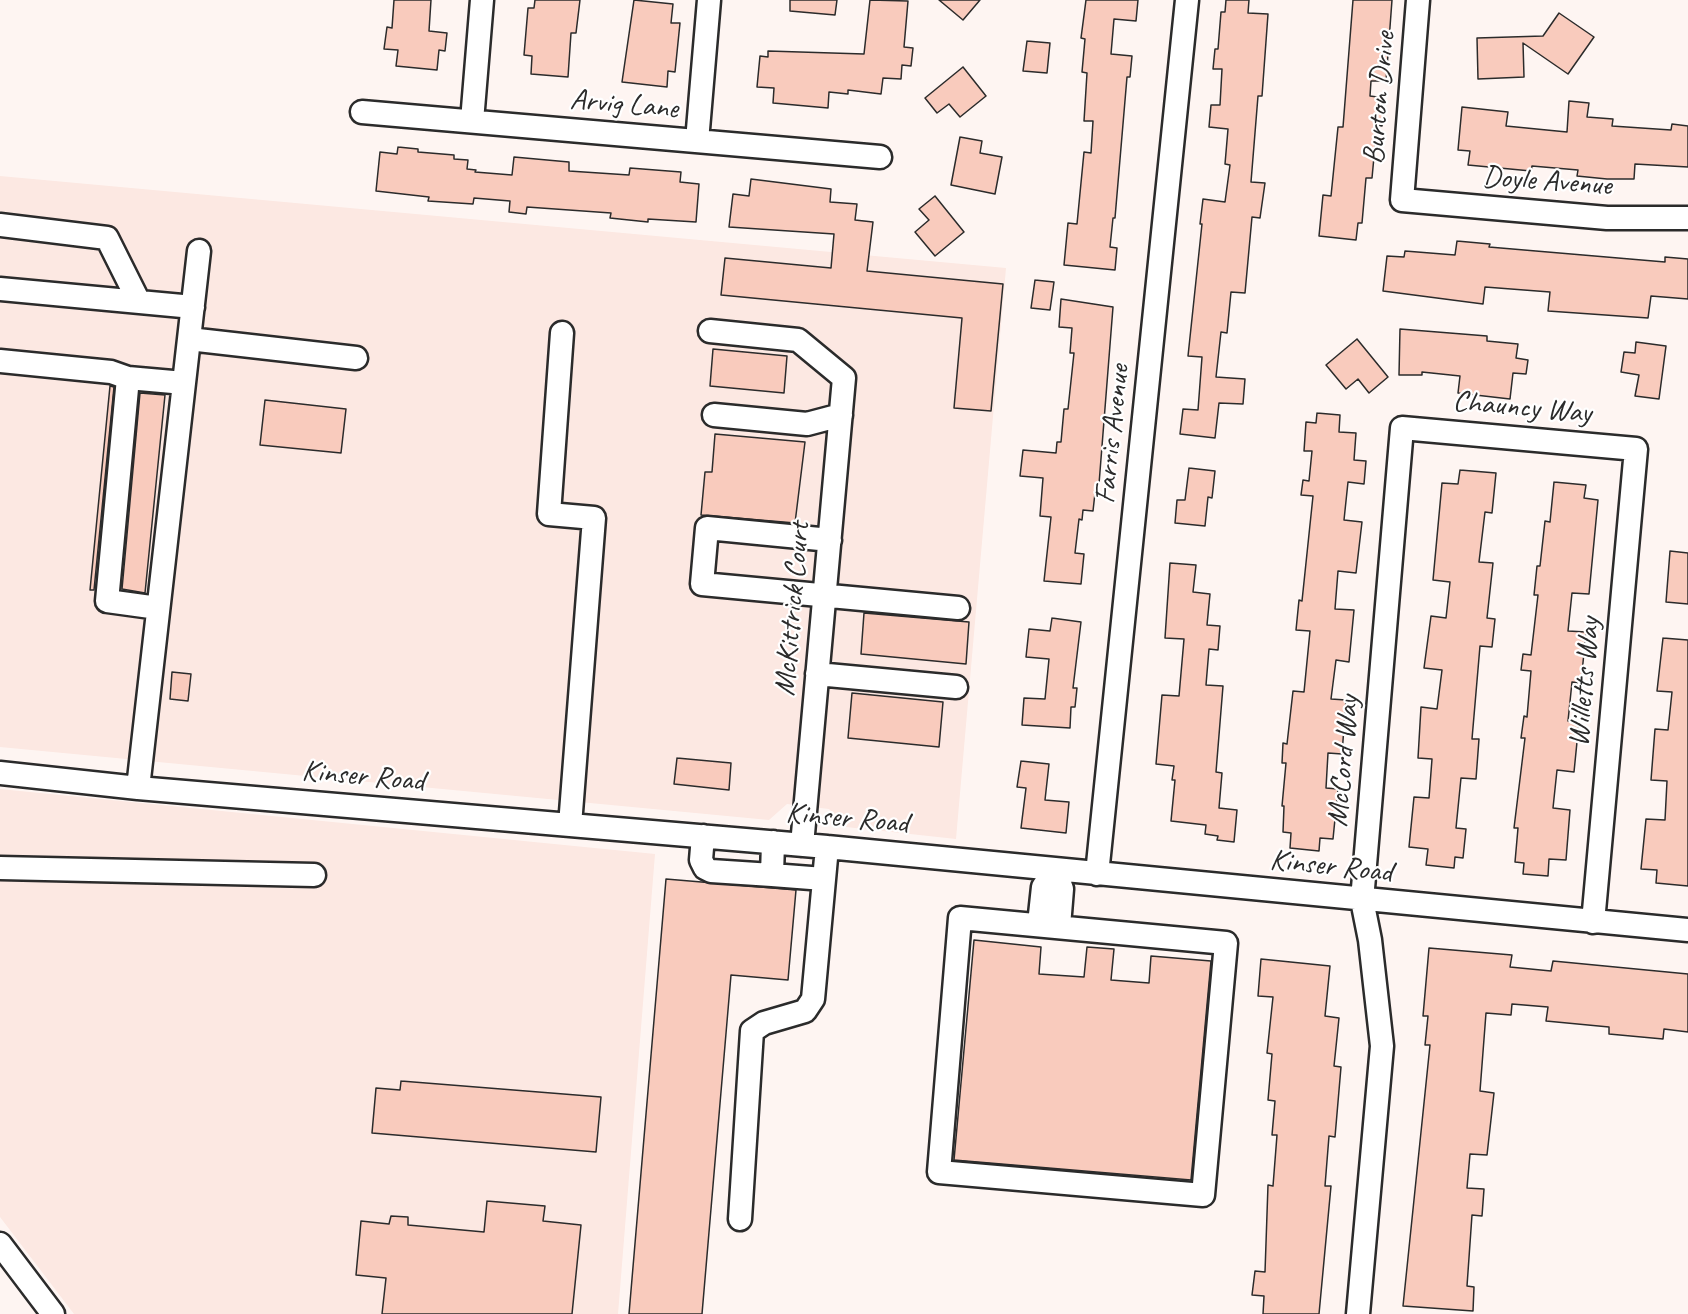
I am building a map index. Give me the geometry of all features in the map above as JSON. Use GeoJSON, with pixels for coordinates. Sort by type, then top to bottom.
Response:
{"type":"FeatureCollection","features":[{"type":"Feature","properties":{"kind":"street"},"geometry":{"type":"LineString","coordinates":[[472,121],[482,0]]}},
{"type":"Feature","properties":{"kind":"street"},"geometry":{"type":"LineString","coordinates":[[697,141],[709,0]]}},
{"type":"Feature","properties":{"kind":"street","name":"Farris Avenue"},"geometry":{"type":"LineString","coordinates":[[1097,874],[1187,0]]}},
{"type":"Feature","properties":{"kind":"street","name":"Burton Drive"},"geometry":{"type":"LineString","coordinates":[[1402,200],[1418,0]]}},
{"type":"Feature","properties":{"kind":"street","name":"Arvig Lane"},"geometry":{"type":"LineString","coordinates":[[362,112],[880,157]]}},
{"type":"Feature","properties":{"kind":"street","name":"Doyle Avenue"},"geometry":{"type":"LineString","coordinates":[[1402,200],[1607,218],[1688,218]]}},
{"type":"Feature","properties":{"kind":"street"},"geometry":{"type":"LineString","coordinates":[[0,225],[107,238],[139,302]]}},
{"type":"Feature","properties":{"kind":"street"},"geometry":{"type":"LineString","coordinates":[[138,788],[199,251]]}},
{"type":"Feature","properties":{"kind":"street"},"geometry":{"type":"LineString","coordinates":[[0,289],[192,307]]}},
{"type":"Feature","properties":{"kind":"street","name":"McKittrick Court"},"geometry":{"type":"LineString","coordinates":[[710,331],[798,340],[844,378],[802,845]]}},
{"type":"Feature","properties":{"kind":"street"},"geometry":{"type":"LineString","coordinates":[[562,333],[549,514],[594,518],[570,825]]}},
{"type":"Feature","properties":{"kind":"street"},"geometry":{"type":"LineString","coordinates":[[189,339],[356,358]]}},
{"type":"Feature","properties":{"kind":"street"},"geometry":{"type":"LineString","coordinates":[[0,361],[111,372],[129,378],[184,383]]}},
{"type":"Feature","properties":{"kind":"street"},"geometry":{"type":"LineString","coordinates":[[129,378],[107,602],[158,608]]}},
{"type":"Feature","properties":{"kind":"street"},"geometry":{"type":"LineString","coordinates":[[714,415],[807,424],[841,416]]}},
{"type":"Feature","properties":{"kind":"street","name":"Chauncy Way"},"geometry":{"type":"LineString","coordinates":[[1402,428],[1636,449]]}},
{"type":"Feature","properties":{"kind":"street","name":"McCord Way"},"geometry":{"type":"LineString","coordinates":[[1358,1314],[1382,1046],[1370,939],[1362,900],[1402,428]]}},
{"type":"Feature","properties":{"kind":"street","name":"Willetts Way"},"geometry":{"type":"LineString","coordinates":[[1593,922],[1636,449]]}},
{"type":"Feature","properties":{"kind":"street"},"geometry":{"type":"LineString","coordinates":[[830,540],[707,528],[702,584],[958,608]]}},
{"type":"Feature","properties":{"kind":"street"},"geometry":{"type":"LineString","coordinates":[[817,674],[956,687]]}},
{"type":"Feature","properties":{"kind":"street","name":"Kinser Road"},"geometry":{"type":"LineString","coordinates":[[0,773],[138,788],[827,847],[1688,930]]}},
{"type":"Feature","properties":{"kind":"street"},"geometry":{"type":"LineString","coordinates":[[703,836],[701,860],[705,868],[711,871],[824,879]]}},
{"type":"Feature","properties":{"kind":"street"},"geometry":{"type":"LineString","coordinates":[[772,875],[773,842]]}},
{"type":"Feature","properties":{"kind":"street"},"geometry":{"type":"LineString","coordinates":[[740,1219],[752,1031],[764,1023],[805,1011],[813,999],[827,847]]}},
{"type":"Feature","properties":{"kind":"street"},"geometry":{"type":"LineString","coordinates":[[0,868],[315,875]]}},
{"type":"Feature","properties":{"kind":"street"},"geometry":{"type":"LineString","coordinates":[[1049,925],[1062,889],[1055,870]]}},
{"type":"Feature","properties":{"kind":"street"},"geometry":{"type":"LineString","coordinates":[[960,918],[1049,925],[1226,942],[1203,1195],[939,1172],[960,918]]}},
{"type":"Feature","properties":{"kind":"street"},"geometry":{"type":"LineString","coordinates":[[0,1244],[53,1314]]}},
{"type":"Feature","properties":{"kind":"shaded area"},"geometry":{"type":"Polygon","coordinates":[[[0,176],[1006,268],[956,839],[846,827],[829,809],[787,804],[769,820],[0,747],[0,176]]]}},
{"type":"Feature","properties":{"kind":"shaded area"},"geometry":{"type":"Polygon","coordinates":[[[0,789],[655,854],[618,1314],[74,1314],[0,1217],[0,789]]]}},
{"type":"Feature","properties":{"kind":"building"},"geometry":{"type":"Polygon","coordinates":[[[394,0],[431,0],[429,31],[447,33],[445,51],[439,50],[437,70],[396,66],[398,50],[384,49],[387,27],[392,28],[394,0]]]}},
{"type":"Feature","properties":{"kind":"building"},"geometry":{"type":"Polygon","coordinates":[[[535,0],[580,0],[576,33],[571,33],[568,77],[531,74],[532,56],[524,55],[528,8],[534,8],[535,0]]]}},
{"type":"Feature","properties":{"kind":"building"},"geometry":{"type":"Polygon","coordinates":[[[634,0],[673,4],[671,23],[680,23],[675,72],[668,71],[667,87],[622,82],[634,0]]]}},
{"type":"Feature","properties":{"kind":"building"},"geometry":{"type":"Polygon","coordinates":[[[790,0],[837,0],[835,15],[790,11],[790,0]]]}},
{"type":"Feature","properties":{"kind":"building"},"geometry":{"type":"Polygon","coordinates":[[[870,0],[908,1],[904,47],[913,48],[911,66],[902,65],[901,79],[883,78],[881,94],[848,90],[848,94],[829,92],[828,108],[773,103],[774,88],[757,87],[760,56],[768,57],[768,51],[864,54],[870,0]]]}},
{"type":"Feature","properties":{"kind":"building"},"geometry":{"type":"Polygon","coordinates":[[[939,0],[980,0],[963,20],[939,0]]]}},
{"type":"Feature","properties":{"kind":"building"},"geometry":{"type":"Polygon","coordinates":[[[1086,0],[1138,0],[1136,21],[1114,19],[1111,54],[1132,56],[1130,77],[1127,77],[1115,218],[1113,218],[1110,247],[1117,248],[1115,270],[1064,265],[1068,223],[1077,224],[1084,152],[1091,153],[1093,121],[1084,121],[1087,73],[1082,72],[1085,39],[1081,38],[1086,0]]]}},
{"type":"Feature","properties":{"kind":"building"},"geometry":{"type":"Polygon","coordinates":[[[1226,0],[1249,0],[1248,13],[1268,14],[1262,96],[1258,96],[1251,182],[1265,183],[1260,218],[1252,217],[1245,293],[1231,292],[1227,333],[1221,332],[1216,377],[1245,379],[1243,404],[1219,403],[1215,438],[1180,434],[1183,409],[1198,410],[1202,357],[1188,356],[1203,199],[1225,202],[1230,165],[1225,164],[1228,129],[1209,127],[1211,105],[1220,105],[1222,69],[1213,69],[1215,49],[1218,49],[1221,12],[1225,12],[1226,0]]]}},
{"type":"Feature","properties":{"kind":"building"},"geometry":{"type":"Polygon","coordinates":[[[1353,0],[1392,0],[1386,81],[1371,81],[1370,96],[1385,98],[1382,126],[1377,125],[1372,178],[1366,178],[1362,223],[1358,223],[1356,240],[1319,236],[1323,195],[1331,196],[1338,127],[1343,127],[1353,0]]]}},
{"type":"Feature","properties":{"kind":"building"},"geometry":{"type":"Polygon","coordinates":[[[1559,13],[1594,37],[1568,74],[1523,43],[1524,77],[1478,79],[1477,38],[1543,36],[1559,13]]]}},
{"type":"Feature","properties":{"kind":"building"},"geometry":{"type":"Polygon","coordinates":[[[1027,41],[1050,43],[1047,73],[1023,71],[1027,41]]]}},
{"type":"Feature","properties":{"kind":"building"},"geometry":{"type":"Polygon","coordinates":[[[963,67],[986,96],[960,117],[949,104],[937,113],[925,98],[963,67]]]}},
{"type":"Feature","properties":{"kind":"building"},"geometry":{"type":"Polygon","coordinates":[[[1569,101],[1589,103],[1587,117],[1613,119],[1612,126],[1671,130],[1672,124],[1688,126],[1688,167],[1635,164],[1634,179],[1607,179],[1577,176],[1578,170],[1532,166],[1531,171],[1468,165],[1470,151],[1458,150],[1462,107],[1508,112],[1506,126],[1567,132],[1569,101]]]}},
{"type":"Feature","properties":{"kind":"building"},"geometry":{"type":"Polygon","coordinates":[[[960,137],[982,141],[980,153],[1002,157],[995,194],[951,185],[960,137]]]}},
{"type":"Feature","properties":{"kind":"building"},"geometry":{"type":"Polygon","coordinates":[[[398,147],[418,149],[418,152],[454,155],[454,159],[468,160],[467,169],[476,170],[475,172],[512,175],[514,157],[569,162],[569,171],[629,175],[630,168],[681,172],[680,182],[699,184],[696,222],[648,219],[648,222],[610,218],[611,213],[527,207],[526,214],[509,212],[510,201],[474,198],[473,204],[428,201],[429,197],[376,191],[380,152],[397,154],[398,147]]]}},
{"type":"Feature","properties":{"kind":"building"},"geometry":{"type":"Polygon","coordinates":[[[751,179],[831,189],[830,202],[857,204],[855,220],[873,222],[867,271],[1003,284],[991,411],[954,408],[962,318],[721,295],[725,258],[831,268],[834,234],[729,227],[733,194],[749,196],[751,179]]]}},
{"type":"Feature","properties":{"kind":"building"},"geometry":{"type":"Polygon","coordinates":[[[935,196],[964,232],[935,256],[915,232],[929,220],[919,209],[935,196]]]}},
{"type":"Feature","properties":{"kind":"building"},"geometry":{"type":"Polygon","coordinates":[[[1457,241],[1490,244],[1489,247],[1665,262],[1665,257],[1688,259],[1688,299],[1651,296],[1648,318],[1548,311],[1550,292],[1485,287],[1483,304],[1383,291],[1387,256],[1404,257],[1405,251],[1455,255],[1457,241]]]}},
{"type":"Feature","properties":{"kind":"building"},"geometry":{"type":"Polygon","coordinates":[[[1035,280],[1054,282],[1050,310],[1031,308],[1035,280]]]}},
{"type":"Feature","properties":{"kind":"building"},"geometry":{"type":"Polygon","coordinates":[[[1061,299],[1113,307],[1099,484],[1096,484],[1093,511],[1083,510],[1082,520],[1079,519],[1075,553],[1084,554],[1081,584],[1044,581],[1051,517],[1040,516],[1043,478],[1020,476],[1023,450],[1056,453],[1057,442],[1061,442],[1064,409],[1068,409],[1074,353],[1070,353],[1072,328],[1059,327],[1061,299]]]}},
{"type":"Feature","properties":{"kind":"building"},"geometry":{"type":"Polygon","coordinates":[[[1400,329],[1487,336],[1487,341],[1518,344],[1516,358],[1528,360],[1526,374],[1513,373],[1510,399],[1458,393],[1460,376],[1422,372],[1422,375],[1399,375],[1400,329]]]}},
{"type":"Feature","properties":{"kind":"building"},"geometry":{"type":"Polygon","coordinates":[[[1357,339],[1388,377],[1369,393],[1358,379],[1346,389],[1326,365],[1357,339]]]}},
{"type":"Feature","properties":{"kind":"building"},"geometry":{"type":"Polygon","coordinates":[[[1636,342],[1666,346],[1659,399],[1635,396],[1639,375],[1621,372],[1624,352],[1635,353],[1636,342]]]}},
{"type":"Feature","properties":{"kind":"building"},"geometry":{"type":"Polygon","coordinates":[[[713,349],[787,356],[784,393],[710,386],[713,349]]]}},
{"type":"Feature","properties":{"kind":"building"},"geometry":{"type":"Polygon","coordinates":[[[110,386],[114,387],[94,590],[90,590],[110,386]]]}},
{"type":"Feature","properties":{"kind":"building"},"geometry":{"type":"Polygon","coordinates":[[[140,393],[165,395],[145,593],[122,589],[140,393]]]}},
{"type":"Feature","properties":{"kind":"building"},"geometry":{"type":"Polygon","coordinates":[[[265,400],[346,409],[341,453],[260,445],[265,400]]]}},
{"type":"Feature","properties":{"kind":"building"},"geometry":{"type":"Polygon","coordinates":[[[1317,413],[1340,415],[1339,432],[1356,433],[1354,460],[1366,461],[1364,484],[1348,482],[1344,520],[1362,522],[1356,573],[1338,571],[1335,609],[1354,610],[1349,662],[1336,660],[1331,699],[1346,700],[1342,754],[1328,753],[1326,788],[1338,789],[1333,839],[1320,838],[1319,851],[1290,848],[1291,833],[1283,832],[1284,806],[1282,806],[1286,763],[1282,763],[1283,743],[1287,744],[1293,691],[1304,692],[1310,631],[1296,630],[1299,600],[1302,601],[1313,496],[1301,495],[1303,480],[1309,481],[1312,451],[1304,451],[1306,422],[1316,423],[1317,413]]]}},
{"type":"Feature","properties":{"kind":"building"},"geometry":{"type":"Polygon","coordinates":[[[715,434],[805,442],[795,523],[701,515],[705,472],[712,472],[715,434]]]}},
{"type":"Feature","properties":{"kind":"building"},"geometry":{"type":"Polygon","coordinates":[[[1189,468],[1215,471],[1212,498],[1208,497],[1205,526],[1175,523],[1177,500],[1185,500],[1189,468]]]}},
{"type":"Feature","properties":{"kind":"building"},"geometry":{"type":"Polygon","coordinates":[[[1460,470],[1496,473],[1492,513],[1485,512],[1479,562],[1493,563],[1487,618],[1495,619],[1492,647],[1480,646],[1472,739],[1479,739],[1476,779],[1461,778],[1456,828],[1466,829],[1463,858],[1455,857],[1454,868],[1426,865],[1428,849],[1409,847],[1414,797],[1429,798],[1432,759],[1418,758],[1421,707],[1437,709],[1442,670],[1424,668],[1431,616],[1446,618],[1450,582],[1433,580],[1442,483],[1458,484],[1460,470]]]}},
{"type":"Feature","properties":{"kind":"building"},"geometry":{"type":"Polygon","coordinates":[[[1554,482],[1586,485],[1584,498],[1598,500],[1589,594],[1572,593],[1568,631],[1586,632],[1581,683],[1572,682],[1568,721],[1579,722],[1574,772],[1557,770],[1553,808],[1570,810],[1566,860],[1549,859],[1548,876],[1523,874],[1524,863],[1515,862],[1518,828],[1514,828],[1525,738],[1521,738],[1524,716],[1527,717],[1531,671],[1521,670],[1523,654],[1531,655],[1538,595],[1534,595],[1537,566],[1540,566],[1545,521],[1550,522],[1554,482]]]}},
{"type":"Feature","properties":{"kind":"building"},"geometry":{"type":"Polygon","coordinates":[[[1670,551],[1688,553],[1688,604],[1666,602],[1670,551]]]}},
{"type":"Feature","properties":{"kind":"building"},"geometry":{"type":"Polygon","coordinates":[[[1170,563],[1196,565],[1193,592],[1210,594],[1207,625],[1220,626],[1218,650],[1209,649],[1206,685],[1223,686],[1216,772],[1222,773],[1219,808],[1237,810],[1234,842],[1217,840],[1218,836],[1205,834],[1206,825],[1171,821],[1174,766],[1156,764],[1162,695],[1179,696],[1184,639],[1165,638],[1170,563]]]}},
{"type":"Feature","properties":{"kind":"building"},"geometry":{"type":"Polygon","coordinates":[[[864,613],[969,622],[966,664],[861,654],[864,613]]]}},
{"type":"Feature","properties":{"kind":"building"},"geometry":{"type":"Polygon","coordinates":[[[1052,618],[1081,622],[1073,688],[1077,688],[1075,707],[1071,707],[1070,728],[1022,725],[1024,698],[1045,699],[1049,659],[1026,657],[1029,629],[1050,631],[1052,618]]]}},
{"type":"Feature","properties":{"kind":"building"},"geometry":{"type":"Polygon","coordinates":[[[1663,638],[1688,640],[1688,886],[1656,883],[1657,870],[1641,869],[1646,819],[1665,820],[1667,781],[1651,780],[1655,729],[1668,730],[1672,692],[1657,691],[1663,638]]]}},
{"type":"Feature","properties":{"kind":"building"},"geometry":{"type":"Polygon","coordinates":[[[172,672],[191,674],[188,701],[170,699],[172,672]]]}},
{"type":"Feature","properties":{"kind":"building"},"geometry":{"type":"Polygon","coordinates":[[[852,693],[943,702],[939,747],[848,738],[852,693]]]}},
{"type":"Feature","properties":{"kind":"building"},"geometry":{"type":"Polygon","coordinates":[[[677,758],[731,763],[729,790],[674,784],[677,758]]]}},
{"type":"Feature","properties":{"kind":"building"},"geometry":{"type":"Polygon","coordinates":[[[1021,761],[1049,764],[1045,800],[1069,802],[1066,833],[1021,828],[1026,788],[1017,787],[1021,761]]]}},
{"type":"Feature","properties":{"kind":"building"},"geometry":{"type":"Polygon","coordinates":[[[666,879],[796,890],[788,980],[731,975],[702,1314],[629,1314],[666,879]]]}},
{"type":"Feature","properties":{"kind":"building"},"geometry":{"type":"Polygon","coordinates":[[[974,940],[1041,947],[1039,974],[1084,977],[1087,947],[1114,949],[1111,980],[1149,983],[1151,956],[1211,961],[1191,1180],[954,1160],[974,940]]]}},
{"type":"Feature","properties":{"kind":"building"},"geometry":{"type":"Polygon","coordinates":[[[1429,948],[1512,955],[1510,967],[1551,971],[1553,961],[1688,974],[1688,1032],[1664,1029],[1663,1039],[1609,1034],[1609,1027],[1546,1021],[1548,1007],[1512,1004],[1511,1015],[1486,1013],[1480,1091],[1494,1093],[1487,1155],[1470,1154],[1467,1188],[1484,1189],[1482,1216],[1472,1215],[1467,1286],[1474,1287],[1473,1311],[1403,1306],[1430,1045],[1425,1045],[1428,1016],[1423,1016],[1429,948]]]}},
{"type":"Feature","properties":{"kind":"building"},"geometry":{"type":"Polygon","coordinates":[[[1261,959],[1330,966],[1325,1016],[1339,1018],[1334,1066],[1341,1067],[1335,1137],[1329,1136],[1325,1186],[1331,1186],[1319,1314],[1263,1314],[1264,1296],[1252,1295],[1255,1271],[1265,1272],[1268,1185],[1273,1186],[1277,1135],[1272,1135],[1275,1101],[1268,1100],[1272,1054],[1267,1053],[1273,997],[1258,996],[1261,959]]]}},
{"type":"Feature","properties":{"kind":"building"},"geometry":{"type":"Polygon","coordinates":[[[401,1081],[601,1097],[596,1152],[372,1133],[376,1088],[400,1090],[401,1081]]]}},
{"type":"Feature","properties":{"kind":"building"},"geometry":{"type":"Polygon","coordinates":[[[487,1201],[545,1206],[543,1221],[581,1225],[572,1314],[382,1314],[386,1278],[356,1275],[361,1221],[389,1224],[391,1216],[408,1217],[408,1225],[484,1232],[487,1201]]]}}]}
